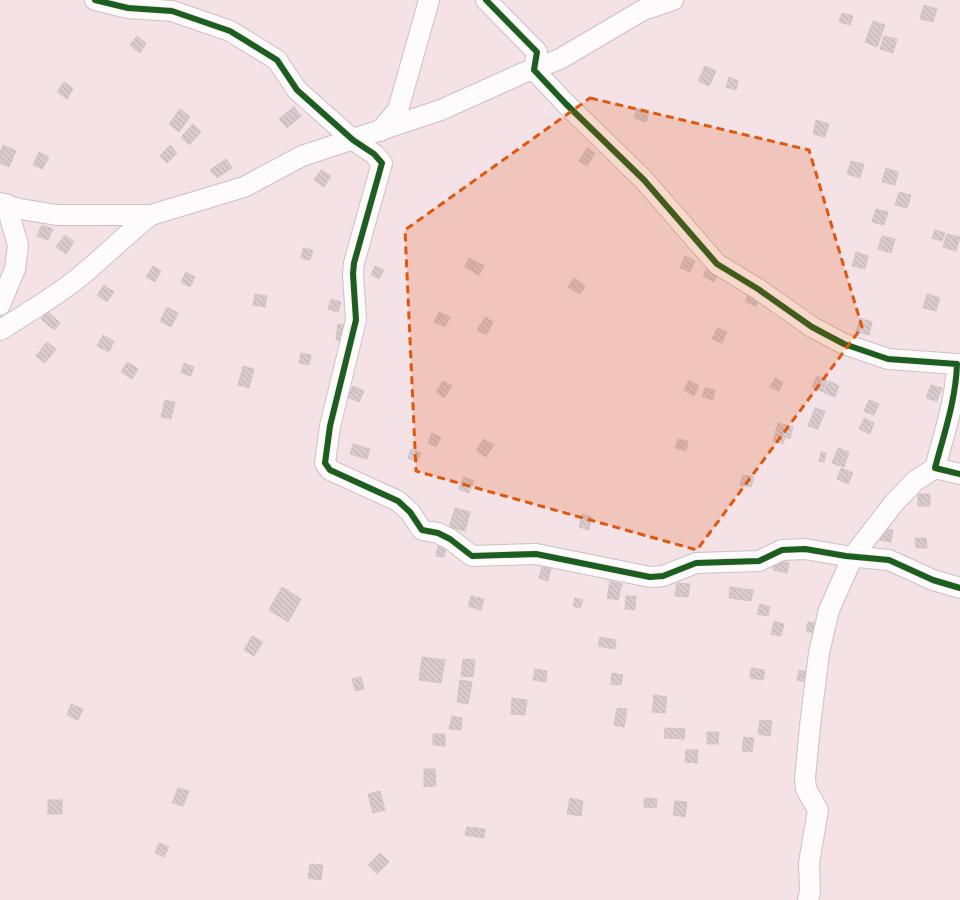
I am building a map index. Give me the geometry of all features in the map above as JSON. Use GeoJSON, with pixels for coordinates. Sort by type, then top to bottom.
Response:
{"type":"FeatureCollection","features":[{"type":"Feature","properties":{"kind":"street"},"geometry":{"type":"LineString","coordinates":[[95,0],[128,8],[172,11],[230,30],[276,60],[297,90],[353,140],[374,154],[382,163],[354,263],[353,274],[356,320],[330,426],[325,464],[330,470],[398,500],[410,512],[422,530],[438,533],[444,536],[472,556],[536,554],[650,577],[663,576],[696,563],[759,561],[782,550],[805,549],[889,560],[933,580],[960,588]]}},
{"type":"Feature","properties":{"kind":"street"},"geometry":{"type":"LineString","coordinates":[[379,132],[398,110],[429,0]]}},
{"type":"Feature","properties":{"kind":"street"},"geometry":{"type":"LineString","coordinates":[[486,0],[537,52],[534,70]]}},
{"type":"Feature","properties":{"kind":"street"},"geometry":{"type":"LineString","coordinates":[[3,204],[20,209],[58,215],[152,215],[244,187],[302,156],[379,132],[440,110],[560,59],[643,10],[673,0]]}},
{"type":"Feature","properties":{"kind":"street"},"geometry":{"type":"LineString","coordinates":[[534,70],[566,104],[644,180],[717,264],[758,289],[812,327],[844,344],[888,359],[958,361],[957,397],[935,468],[915,481],[894,503],[852,556],[830,610],[819,652],[810,719],[806,789],[818,810],[809,863],[810,892],[808,900]]}},
{"type":"Feature","properties":{"kind":"street"},"geometry":{"type":"LineString","coordinates":[[0,305],[15,269],[18,245],[3,204]]}},
{"type":"Feature","properties":{"kind":"street"},"geometry":{"type":"LineString","coordinates":[[0,330],[76,280],[114,248],[130,231],[152,215]]}},
{"type":"Feature","properties":{"kind":"street"},"geometry":{"type":"LineString","coordinates":[[935,468],[960,474]]}},
{"type":"Feature","properties":{"kind":"highlighted area"},"geometry":{"type":"Polygon","coordinates":[[[590,98],[809,150],[862,327],[697,550],[416,471],[405,230],[590,98]]]}},
{"type":"Feature","properties":{"kind":"building"},"geometry":{"type":"Polygon","coordinates":[[[924,5],[937,9],[933,22],[920,19],[924,5]]]}},
{"type":"Feature","properties":{"kind":"building"},"geometry":{"type":"Polygon","coordinates":[[[842,13],[853,16],[850,25],[839,22],[842,13]]]}},
{"type":"Feature","properties":{"kind":"building"},"geometry":{"type":"Polygon","coordinates":[[[873,21],[885,25],[877,47],[865,42],[873,21]]]}},
{"type":"Feature","properties":{"kind":"building"},"geometry":{"type":"Polygon","coordinates":[[[137,36],[146,43],[140,53],[130,45],[137,36]]]}},
{"type":"Feature","properties":{"kind":"building"},"geometry":{"type":"Polygon","coordinates":[[[884,36],[897,39],[893,53],[880,49],[884,36]]]}},
{"type":"Feature","properties":{"kind":"building"},"geometry":{"type":"Polygon","coordinates":[[[705,66],[716,71],[709,86],[698,81],[705,66]]]}},
{"type":"Feature","properties":{"kind":"building"},"geometry":{"type":"Polygon","coordinates":[[[729,77],[738,81],[736,90],[726,87],[729,77]]]}},
{"type":"Feature","properties":{"kind":"building"},"geometry":{"type":"Polygon","coordinates":[[[64,82],[73,89],[67,99],[57,92],[64,82]]]}},
{"type":"Feature","properties":{"kind":"building"},"geometry":{"type":"Polygon","coordinates":[[[294,107],[301,116],[287,128],[279,119],[294,107]]]}},
{"type":"Feature","properties":{"kind":"building"},"geometry":{"type":"Polygon","coordinates":[[[637,108],[649,111],[646,122],[634,118],[637,108]]]}},
{"type":"Feature","properties":{"kind":"building"},"geometry":{"type":"Polygon","coordinates":[[[180,109],[190,117],[179,132],[169,124],[180,109]]]}},
{"type":"Feature","properties":{"kind":"building"},"geometry":{"type":"Polygon","coordinates":[[[816,120],[829,124],[825,137],[813,134],[816,120]]]}},
{"type":"Feature","properties":{"kind":"building"},"geometry":{"type":"Polygon","coordinates":[[[193,124],[201,132],[189,145],[181,137],[193,124]]]}},
{"type":"Feature","properties":{"kind":"building"},"geometry":{"type":"Polygon","coordinates":[[[3,145],[16,151],[9,167],[0,163],[0,153],[3,145]]]}},
{"type":"Feature","properties":{"kind":"building"},"geometry":{"type":"Polygon","coordinates":[[[170,145],[177,153],[167,163],[160,156],[170,145]]]}},
{"type":"Feature","properties":{"kind":"building"},"geometry":{"type":"Polygon","coordinates":[[[587,148],[595,153],[587,166],[579,161],[587,148]]]}},
{"type":"Feature","properties":{"kind":"building"},"geometry":{"type":"Polygon","coordinates":[[[39,152],[49,157],[42,169],[33,165],[39,152]]]}},
{"type":"Feature","properties":{"kind":"building"},"geometry":{"type":"Polygon","coordinates":[[[226,159],[232,168],[217,178],[210,170],[226,159]]]}},
{"type":"Feature","properties":{"kind":"building"},"geometry":{"type":"Polygon","coordinates":[[[851,161],[864,164],[860,178],[847,174],[851,161]]]}},
{"type":"Feature","properties":{"kind":"building"},"geometry":{"type":"Polygon","coordinates":[[[886,168],[898,172],[895,185],[882,182],[886,168]]]}},
{"type":"Feature","properties":{"kind":"building"},"geometry":{"type":"Polygon","coordinates":[[[321,170],[331,176],[324,187],[314,180],[321,170]]]}},
{"type":"Feature","properties":{"kind":"building"},"geometry":{"type":"Polygon","coordinates":[[[899,192],[911,195],[907,208],[895,205],[899,192]]]}},
{"type":"Feature","properties":{"kind":"building"},"geometry":{"type":"Polygon","coordinates":[[[876,209],[888,212],[884,225],[872,222],[876,209]]]}},
{"type":"Feature","properties":{"kind":"building"},"geometry":{"type":"Polygon","coordinates":[[[42,225],[53,229],[48,240],[37,236],[42,225]]]}},
{"type":"Feature","properties":{"kind":"building"},"geometry":{"type":"Polygon","coordinates":[[[935,230],[945,233],[942,241],[932,238],[935,230]]]}},
{"type":"Feature","properties":{"kind":"building"},"geometry":{"type":"Polygon","coordinates":[[[947,234],[960,237],[956,251],[943,247],[947,234]]]}},
{"type":"Feature","properties":{"kind":"building"},"geometry":{"type":"Polygon","coordinates":[[[65,235],[74,242],[66,254],[56,247],[65,235]]]}},
{"type":"Feature","properties":{"kind":"building"},"geometry":{"type":"Polygon","coordinates":[[[882,236],[895,239],[891,253],[878,249],[882,236]]]}},
{"type":"Feature","properties":{"kind":"building"},"geometry":{"type":"Polygon","coordinates":[[[303,248],[313,250],[310,260],[301,258],[303,248]]]}},
{"type":"Feature","properties":{"kind":"building"},"geometry":{"type":"Polygon","coordinates":[[[856,252],[868,256],[865,269],[852,266],[856,252]]]}},
{"type":"Feature","properties":{"kind":"building"},"geometry":{"type":"Polygon","coordinates":[[[685,256],[695,261],[690,272],[680,268],[685,256]]]}},
{"type":"Feature","properties":{"kind":"building"},"geometry":{"type":"Polygon","coordinates":[[[469,258],[484,266],[479,275],[465,267],[469,258]]]}},
{"type":"Feature","properties":{"kind":"building"},"geometry":{"type":"Polygon","coordinates":[[[153,266],[161,271],[155,282],[146,277],[153,266]]]}},
{"type":"Feature","properties":{"kind":"building"},"geometry":{"type":"Polygon","coordinates":[[[375,266],[384,270],[379,279],[371,275],[375,266]]]}},
{"type":"Feature","properties":{"kind":"building"},"geometry":{"type":"Polygon","coordinates":[[[708,266],[719,272],[714,282],[703,276],[708,266]]]}},
{"type":"Feature","properties":{"kind":"building"},"geometry":{"type":"Polygon","coordinates":[[[186,272],[195,277],[190,287],[181,282],[186,272]]]}},
{"type":"Feature","properties":{"kind":"building"},"geometry":{"type":"Polygon","coordinates":[[[574,278],[585,286],[580,294],[568,287],[574,278]]]}},
{"type":"Feature","properties":{"kind":"building"},"geometry":{"type":"Polygon","coordinates":[[[104,285],[114,292],[107,302],[97,295],[104,285]]]}},
{"type":"Feature","properties":{"kind":"building"},"geometry":{"type":"Polygon","coordinates":[[[750,291],[760,295],[756,306],[745,302],[750,291]]]}},
{"type":"Feature","properties":{"kind":"building"},"geometry":{"type":"Polygon","coordinates":[[[255,294],[267,296],[265,307],[253,305],[255,294]]]}},
{"type":"Feature","properties":{"kind":"building"},"geometry":{"type":"Polygon","coordinates":[[[927,294],[940,298],[936,311],[923,308],[927,294]]]}},
{"type":"Feature","properties":{"kind":"building"},"geometry":{"type":"Polygon","coordinates":[[[331,299],[341,302],[338,312],[328,309],[331,299]]]}},
{"type":"Feature","properties":{"kind":"building"},"geometry":{"type":"Polygon","coordinates":[[[167,307],[178,313],[171,327],[160,321],[167,307]]]}},
{"type":"Feature","properties":{"kind":"building"},"geometry":{"type":"Polygon","coordinates":[[[48,312],[60,323],[54,330],[41,319],[48,312]]]}},
{"type":"Feature","properties":{"kind":"building"},"geometry":{"type":"Polygon","coordinates":[[[439,312],[450,317],[445,327],[434,322],[439,312]]]}},
{"type":"Feature","properties":{"kind":"building"},"geometry":{"type":"Polygon","coordinates":[[[485,317],[493,322],[486,335],[477,330],[485,317]]]}},
{"type":"Feature","properties":{"kind":"building"},"geometry":{"type":"Polygon","coordinates":[[[860,318],[872,322],[869,335],[856,332],[860,318]]]}},
{"type":"Feature","properties":{"kind":"building"},"geometry":{"type":"Polygon","coordinates":[[[338,324],[349,326],[347,342],[336,340],[338,324]]]}},
{"type":"Feature","properties":{"kind":"building"},"geometry":{"type":"Polygon","coordinates":[[[717,328],[727,332],[722,343],[712,339],[717,328]]]}},
{"type":"Feature","properties":{"kind":"building"},"geometry":{"type":"Polygon","coordinates":[[[103,335],[114,341],[109,352],[97,346],[103,335]]]}},
{"type":"Feature","properties":{"kind":"building"},"geometry":{"type":"Polygon","coordinates":[[[47,342],[56,349],[45,363],[36,356],[47,342]]]}},
{"type":"Feature","properties":{"kind":"building"},"geometry":{"type":"Polygon","coordinates":[[[301,353],[311,355],[309,365],[299,363],[301,353]]]}},
{"type":"Feature","properties":{"kind":"building"},"geometry":{"type":"Polygon","coordinates":[[[127,362],[138,369],[132,379],[121,372],[127,362]]]}},
{"type":"Feature","properties":{"kind":"building"},"geometry":{"type":"Polygon","coordinates":[[[184,363],[194,367],[191,376],[181,373],[184,363]]]}},
{"type":"Feature","properties":{"kind":"building"},"geometry":{"type":"Polygon","coordinates":[[[243,366],[254,369],[249,388],[238,385],[243,366]]]}},
{"type":"Feature","properties":{"kind":"building"},"geometry":{"type":"Polygon","coordinates":[[[817,376],[827,380],[823,392],[812,387],[817,376]]]}},
{"type":"Feature","properties":{"kind":"building"},"geometry":{"type":"Polygon","coordinates":[[[775,378],[783,382],[779,391],[770,387],[775,378]]]}},
{"type":"Feature","properties":{"kind":"building"},"geometry":{"type":"Polygon","coordinates":[[[689,380],[699,386],[694,396],[684,390],[689,380]]]}},
{"type":"Feature","properties":{"kind":"building"},"geometry":{"type":"Polygon","coordinates":[[[443,381],[452,386],[444,398],[436,392],[443,381]]]}},
{"type":"Feature","properties":{"kind":"building"},"geometry":{"type":"Polygon","coordinates":[[[829,381],[839,386],[835,397],[824,393],[829,381]]]}},
{"type":"Feature","properties":{"kind":"building"},"geometry":{"type":"Polygon","coordinates":[[[931,385],[942,388],[937,401],[926,398],[931,385]]]}},
{"type":"Feature","properties":{"kind":"building"},"geometry":{"type":"Polygon","coordinates":[[[353,386],[364,391],[359,402],[347,397],[353,386]]]}},
{"type":"Feature","properties":{"kind":"building"},"geometry":{"type":"Polygon","coordinates":[[[705,388],[715,390],[713,400],[702,397],[705,388]]]}},
{"type":"Feature","properties":{"kind":"building"},"geometry":{"type":"Polygon","coordinates":[[[165,400],[175,402],[171,419],[161,417],[165,400]]]}},
{"type":"Feature","properties":{"kind":"building"},"geometry":{"type":"Polygon","coordinates":[[[869,400],[879,404],[874,415],[864,411],[869,400]]]}},
{"type":"Feature","properties":{"kind":"building"},"geometry":{"type":"Polygon","coordinates":[[[815,408],[825,411],[818,429],[808,426],[815,408]]]}},
{"type":"Feature","properties":{"kind":"building"},"geometry":{"type":"Polygon","coordinates":[[[864,418],[874,423],[870,434],[859,429],[864,418]]]}},
{"type":"Feature","properties":{"kind":"building"},"geometry":{"type":"Polygon","coordinates":[[[778,423],[793,427],[790,439],[785,437],[783,444],[773,441],[778,423]]]}},
{"type":"Feature","properties":{"kind":"building"},"geometry":{"type":"Polygon","coordinates":[[[432,433],[441,438],[436,447],[428,443],[432,433]]]}},
{"type":"Feature","properties":{"kind":"building"},"geometry":{"type":"Polygon","coordinates":[[[483,439],[494,445],[486,457],[476,451],[483,439]]]}},
{"type":"Feature","properties":{"kind":"building"},"geometry":{"type":"Polygon","coordinates":[[[678,439],[688,441],[686,451],[675,448],[678,439]]]}},
{"type":"Feature","properties":{"kind":"building"},"geometry":{"type":"Polygon","coordinates":[[[353,444],[370,449],[367,459],[350,454],[353,444]]]}},
{"type":"Feature","properties":{"kind":"building"},"geometry":{"type":"Polygon","coordinates":[[[838,448],[849,452],[844,467],[832,463],[838,448]]]}},
{"type":"Feature","properties":{"kind":"building"},"geometry":{"type":"Polygon","coordinates":[[[411,449],[421,453],[417,462],[408,458],[411,449]]]}},
{"type":"Feature","properties":{"kind":"building"},"geometry":{"type":"Polygon","coordinates":[[[821,452],[826,453],[824,462],[819,461],[821,452]]]}},
{"type":"Feature","properties":{"kind":"building"},"geometry":{"type":"Polygon","coordinates":[[[841,468],[853,473],[848,484],[837,479],[841,468]]]}},
{"type":"Feature","properties":{"kind":"building"},"geometry":{"type":"Polygon","coordinates":[[[743,475],[754,477],[751,487],[740,485],[743,475]]]}},
{"type":"Feature","properties":{"kind":"building"},"geometry":{"type":"Polygon","coordinates":[[[464,477],[474,481],[469,493],[458,489],[464,477]]]}},
{"type":"Feature","properties":{"kind":"building"},"geometry":{"type":"Polygon","coordinates":[[[918,494],[930,494],[930,506],[918,506],[918,494]]]}},
{"type":"Feature","properties":{"kind":"building"},"geometry":{"type":"Polygon","coordinates":[[[455,508],[470,512],[465,531],[449,527],[455,508]]]}},
{"type":"Feature","properties":{"kind":"building"},"geometry":{"type":"Polygon","coordinates":[[[582,514],[592,517],[589,530],[579,527],[582,514]]]}},
{"type":"Feature","properties":{"kind":"building"},"geometry":{"type":"Polygon","coordinates":[[[882,529],[893,530],[891,542],[880,540],[882,529]]]}},
{"type":"Feature","properties":{"kind":"building"},"geometry":{"type":"Polygon","coordinates":[[[915,538],[926,538],[927,548],[916,548],[915,538]]]}},
{"type":"Feature","properties":{"kind":"building"},"geometry":{"type":"Polygon","coordinates":[[[438,546],[446,547],[444,557],[436,556],[438,546]]]}},
{"type":"Feature","properties":{"kind":"building"},"geometry":{"type":"Polygon","coordinates":[[[775,560],[789,563],[787,573],[773,570],[775,560]]]}},
{"type":"Feature","properties":{"kind":"building"},"geometry":{"type":"Polygon","coordinates":[[[542,567],[551,568],[548,581],[539,578],[542,567]]]}},
{"type":"Feature","properties":{"kind":"building"},"geometry":{"type":"Polygon","coordinates":[[[610,581],[622,584],[618,600],[607,598],[610,581]]]}},
{"type":"Feature","properties":{"kind":"building"},"geometry":{"type":"Polygon","coordinates":[[[677,583],[690,584],[688,597],[675,596],[677,583]]]}},
{"type":"Feature","properties":{"kind":"building"},"geometry":{"type":"Polygon","coordinates":[[[282,587],[301,599],[288,622],[269,610],[282,587]]]}},
{"type":"Feature","properties":{"kind":"building"},"geometry":{"type":"Polygon","coordinates":[[[730,587],[753,590],[751,601],[729,598],[730,587]]]}},
{"type":"Feature","properties":{"kind":"building"},"geometry":{"type":"Polygon","coordinates":[[[471,596],[484,599],[481,610],[468,606],[471,596]]]}},
{"type":"Feature","properties":{"kind":"building"},"geometry":{"type":"Polygon","coordinates":[[[626,596],[636,596],[635,610],[625,609],[626,596]]]}},
{"type":"Feature","properties":{"kind":"building"},"geometry":{"type":"Polygon","coordinates":[[[575,598],[583,600],[580,608],[573,606],[575,598]]]}},
{"type":"Feature","properties":{"kind":"building"},"geometry":{"type":"Polygon","coordinates":[[[760,604],[770,607],[768,616],[757,614],[760,604]]]}},
{"type":"Feature","properties":{"kind":"building"},"geometry":{"type":"Polygon","coordinates":[[[774,621],[784,624],[781,636],[771,634],[774,621]]]}},
{"type":"Feature","properties":{"kind":"building"},"geometry":{"type":"Polygon","coordinates":[[[808,622],[820,624],[818,634],[806,631],[808,622]]]}},
{"type":"Feature","properties":{"kind":"building"},"geometry":{"type":"Polygon","coordinates":[[[252,636],[263,642],[254,656],[244,650],[252,636]]]}},
{"type":"Feature","properties":{"kind":"building"},"geometry":{"type":"Polygon","coordinates":[[[600,637],[616,640],[615,649],[598,646],[600,637]]]}},
{"type":"Feature","properties":{"kind":"building"},"geometry":{"type":"Polygon","coordinates":[[[422,657],[445,660],[441,683],[419,680],[422,657]]]}},
{"type":"Feature","properties":{"kind":"building"},"geometry":{"type":"Polygon","coordinates":[[[463,659],[475,660],[473,677],[461,676],[463,659]]]}},
{"type":"Feature","properties":{"kind":"building"},"geometry":{"type":"Polygon","coordinates":[[[751,668],[765,670],[763,680],[750,678],[751,668]]]}},
{"type":"Feature","properties":{"kind":"building"},"geometry":{"type":"Polygon","coordinates":[[[535,669],[547,671],[546,682],[533,680],[535,669]]]}},
{"type":"Feature","properties":{"kind":"building"},"geometry":{"type":"Polygon","coordinates":[[[799,670],[808,672],[806,682],[797,680],[799,670]]]}},
{"type":"Feature","properties":{"kind":"building"},"geometry":{"type":"Polygon","coordinates":[[[612,673],[623,675],[621,685],[611,684],[612,673]]]}},
{"type":"Feature","properties":{"kind":"building"},"geometry":{"type":"Polygon","coordinates":[[[361,677],[364,689],[355,691],[352,679],[361,677]]]}},
{"type":"Feature","properties":{"kind":"building"},"geometry":{"type":"Polygon","coordinates":[[[460,680],[472,682],[468,704],[457,702],[460,680]]]}},
{"type":"Feature","properties":{"kind":"building"},"geometry":{"type":"Polygon","coordinates":[[[654,695],[667,697],[665,713],[652,712],[654,695]]]}},
{"type":"Feature","properties":{"kind":"building"},"geometry":{"type":"Polygon","coordinates":[[[512,698],[527,700],[525,715],[511,714],[512,698]]]}},
{"type":"Feature","properties":{"kind":"building"},"geometry":{"type":"Polygon","coordinates":[[[71,704],[83,709],[78,720],[67,715],[71,704]]]}},
{"type":"Feature","properties":{"kind":"building"},"geometry":{"type":"Polygon","coordinates":[[[617,708],[627,709],[624,727],[614,725],[617,708]]]}},
{"type":"Feature","properties":{"kind":"building"},"geometry":{"type":"Polygon","coordinates":[[[452,716],[462,718],[461,730],[449,729],[452,716]]]}},
{"type":"Feature","properties":{"kind":"building"},"geometry":{"type":"Polygon","coordinates":[[[760,720],[772,721],[770,736],[758,734],[760,720]]]}},
{"type":"Feature","properties":{"kind":"building"},"geometry":{"type":"Polygon","coordinates":[[[665,728],[685,729],[684,739],[664,738],[665,728]]]}},
{"type":"Feature","properties":{"kind":"building"},"geometry":{"type":"Polygon","coordinates":[[[707,732],[719,732],[718,744],[707,744],[707,732]]]}},
{"type":"Feature","properties":{"kind":"building"},"geometry":{"type":"Polygon","coordinates":[[[433,734],[445,734],[445,746],[433,745],[433,734]]]}},
{"type":"Feature","properties":{"kind":"building"},"geometry":{"type":"Polygon","coordinates":[[[744,737],[754,738],[752,752],[742,751],[744,737]]]}},
{"type":"Feature","properties":{"kind":"building"},"geometry":{"type":"Polygon","coordinates":[[[686,750],[698,750],[697,763],[685,762],[686,750]]]}},
{"type":"Feature","properties":{"kind":"building"},"geometry":{"type":"Polygon","coordinates":[[[424,769],[435,769],[436,786],[424,787],[424,769]]]}},
{"type":"Feature","properties":{"kind":"building"},"geometry":{"type":"Polygon","coordinates":[[[178,788],[189,791],[183,806],[172,803],[178,788]]]}},
{"type":"Feature","properties":{"kind":"building"},"geometry":{"type":"Polygon","coordinates":[[[380,791],[385,810],[373,813],[368,794],[380,791]]]}},
{"type":"Feature","properties":{"kind":"building"},"geometry":{"type":"Polygon","coordinates":[[[570,798],[583,801],[581,816],[567,814],[570,798]]]}},
{"type":"Feature","properties":{"kind":"building"},"geometry":{"type":"Polygon","coordinates":[[[644,798],[657,799],[656,808],[644,807],[644,798]]]}},
{"type":"Feature","properties":{"kind":"building"},"geometry":{"type":"Polygon","coordinates":[[[48,800],[62,800],[62,814],[48,814],[48,800]]]}},
{"type":"Feature","properties":{"kind":"building"},"geometry":{"type":"Polygon","coordinates":[[[675,801],[687,802],[685,817],[673,815],[675,801]]]}},
{"type":"Feature","properties":{"kind":"building"},"geometry":{"type":"Polygon","coordinates":[[[467,827],[485,829],[484,838],[465,835],[467,827]]]}},
{"type":"Feature","properties":{"kind":"building"},"geometry":{"type":"Polygon","coordinates":[[[159,843],[169,847],[164,857],[155,853],[159,843]]]}},
{"type":"Feature","properties":{"kind":"building"},"geometry":{"type":"Polygon","coordinates":[[[380,853],[389,862],[377,874],[368,865],[380,853]]]}},
{"type":"Feature","properties":{"kind":"building"},"geometry":{"type":"Polygon","coordinates":[[[310,864],[323,865],[321,880],[308,878],[310,864]]]}},
{"type":"Feature","properties":{"kind":"cycle path"},"geometry":{"type":"LineString","coordinates":[[95,0],[128,8],[172,11],[230,31],[277,60],[297,90],[353,140],[374,154],[382,163],[354,263],[353,274],[356,320],[330,426],[325,463],[330,470],[398,501],[410,512],[422,530],[438,533],[450,539],[472,556],[536,554],[650,577],[663,576],[696,563],[759,561],[782,550],[805,549],[846,556],[889,560],[933,580],[960,588]]}},
{"type":"Feature","properties":{"kind":"cycle path"},"geometry":{"type":"LineString","coordinates":[[486,0],[537,52],[534,70],[566,104],[644,180],[717,264],[758,289],[812,327],[844,344],[888,359],[957,364],[952,403],[935,468],[960,474]]}}]}
